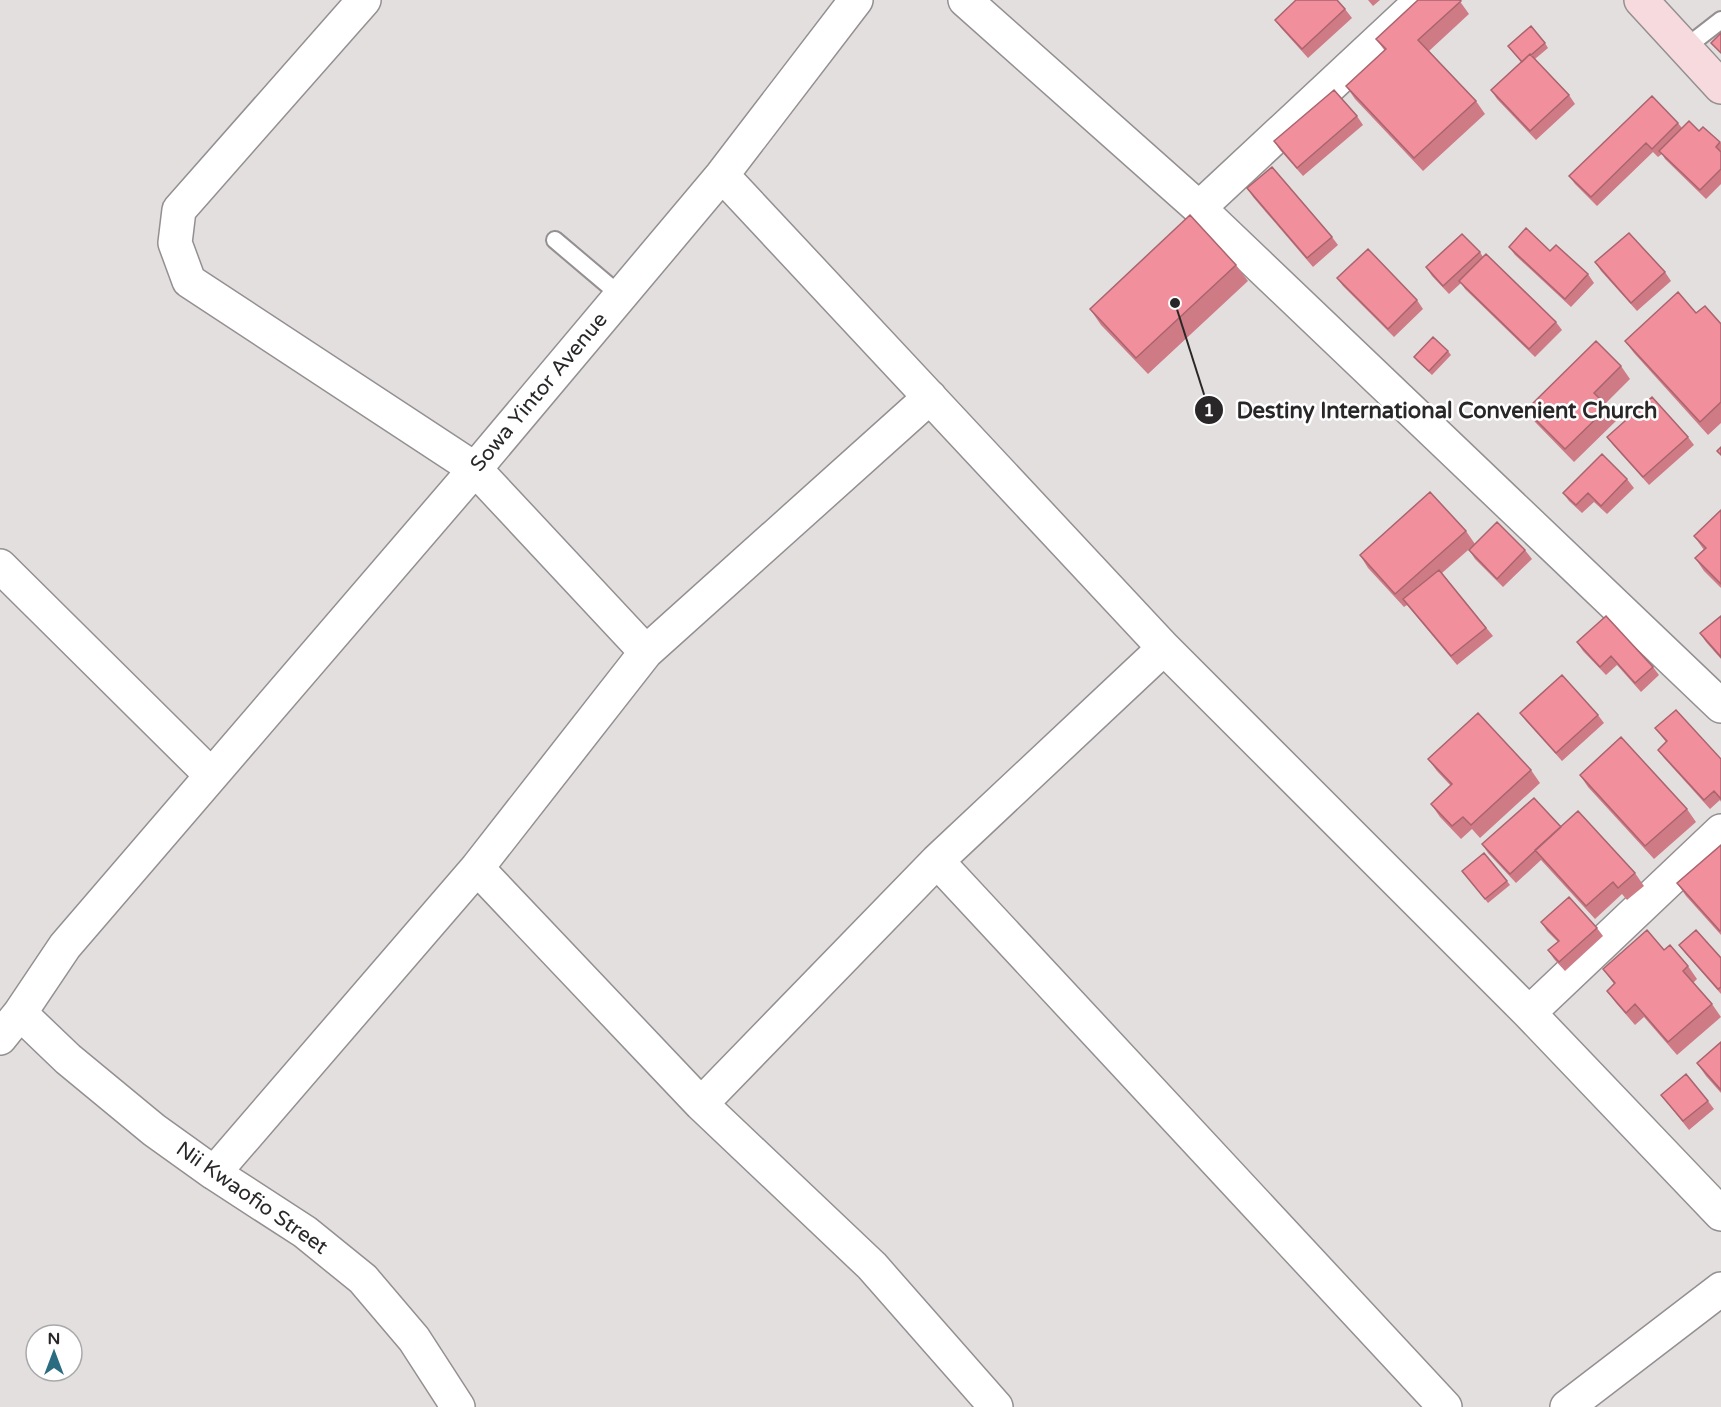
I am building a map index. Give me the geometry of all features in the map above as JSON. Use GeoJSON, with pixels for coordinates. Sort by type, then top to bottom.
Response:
{"type":"FeatureCollection","features":[{"type":"Feature","properties":{"kind":"main road"},"geometry":{"type":"LineString","coordinates":[[1641,0],[1721,87]]}},
{"type":"Feature","properties":{"kind":"street"},"geometry":{"type":"LineString","coordinates":[[364,0],[179,210],[175,243],[189,281],[475,469],[646,652]]}},
{"type":"Feature","properties":{"kind":"street","name":"Sowa Yintor Avenue"},"geometry":{"type":"LineString","coordinates":[[0,1038],[20,1013],[65,945],[475,469],[722,175],[856,0]]}},
{"type":"Feature","properties":{"kind":"street"},"geometry":{"type":"LineString","coordinates":[[965,0],[1199,208],[1721,706]]}},
{"type":"Feature","properties":{"kind":"street"},"geometry":{"type":"LineString","coordinates":[[1199,208],[1422,0]]}},
{"type":"Feature","properties":{"kind":"street"},"geometry":{"type":"LineString","coordinates":[[722,175],[1164,648],[1529,1013],[1721,1214]]}},
{"type":"Feature","properties":{"kind":"street"},"geometry":{"type":"LineString","coordinates":[[214,1173],[477,868],[646,652],[930,397]]}},
{"type":"Feature","properties":{"kind":"street"},"geometry":{"type":"LineString","coordinates":[[0,566],[211,775]]}},
{"type":"Feature","properties":{"kind":"street"},"geometry":{"type":"LineString","coordinates":[[701,1104],[937,861],[1164,648]]}},
{"type":"Feature","properties":{"kind":"street"},"geometry":{"type":"LineString","coordinates":[[1529,1013],[1721,831]]}},
{"type":"Feature","properties":{"kind":"street"},"geometry":{"type":"LineString","coordinates":[[937,861],[1444,1407]]}},
{"type":"Feature","properties":{"kind":"street"},"geometry":{"type":"LineString","coordinates":[[477,868],[701,1104],[872,1266],[996,1407]]}},
{"type":"Feature","properties":{"kind":"street","name":"Nii Kwaofio Street"},"geometry":{"type":"LineString","coordinates":[[20,1013],[68,1059],[154,1130],[214,1173],[306,1232],[363,1279],[414,1339],[458,1407]]}},
{"type":"Feature","properties":{"kind":"street"},"geometry":{"type":"LineString","coordinates":[[1567,1407],[1721,1288]]}},
{"type":"Feature","properties":{"kind":"lane"},"geometry":{"type":"LineString","coordinates":[[1685,48],[1721,20]]}},
{"type":"Feature","properties":{"kind":"lane"},"geometry":{"type":"LineString","coordinates":[[555,240],[620,296]]}},
{"type":"Feature","properties":{"kind":"building"},"geometry":{"type":"Polygon","coordinates":[[[1296,0],[1337,0],[1345,9],[1302,49],[1275,20],[1296,0]]]}},
{"type":"Feature","properties":{"kind":"building"},"geometry":{"type":"Polygon","coordinates":[[[1418,0],[1461,1],[1418,40],[1476,101],[1414,158],[1346,86],[1386,49],[1376,39],[1418,0]]]}},
{"type":"Feature","properties":{"kind":"building"},"geometry":{"type":"Polygon","coordinates":[[[1531,26],[1545,43],[1522,62],[1508,46],[1531,26]]]}},
{"type":"Feature","properties":{"kind":"building"},"geometry":{"type":"Polygon","coordinates":[[[1721,33],[1721,53],[1711,43],[1721,33]]]}},
{"type":"Feature","properties":{"kind":"building"},"geometry":{"type":"Polygon","coordinates":[[[1530,54],[1569,95],[1530,131],[1491,90],[1530,54]]]}},
{"type":"Feature","properties":{"kind":"building"},"geometry":{"type":"Polygon","coordinates":[[[1334,90],[1357,116],[1297,168],[1274,141],[1334,90]]]}},
{"type":"Feature","properties":{"kind":"building"},"geometry":{"type":"Polygon","coordinates":[[[1652,96],[1678,123],[1652,149],[1646,143],[1591,197],[1569,176],[1652,96]]]}},
{"type":"Feature","properties":{"kind":"building"},"geometry":{"type":"Polygon","coordinates":[[[1689,121],[1699,131],[1703,127],[1720,142],[1716,147],[1721,152],[1721,169],[1700,190],[1659,151],[1689,121]]]}},
{"type":"Feature","properties":{"kind":"building"},"geometry":{"type":"Polygon","coordinates":[[[1272,167],[1332,237],[1307,258],[1247,188],[1272,167]]]}},
{"type":"Feature","properties":{"kind":"building"},"geometry":{"type":"Polygon","coordinates":[[[1190,215],[1236,265],[1136,358],[1090,309],[1190,215]]]}},
{"type":"Feature","properties":{"kind":"building"},"geometry":{"type":"Polygon","coordinates":[[[1526,228],[1550,251],[1556,245],[1588,274],[1565,299],[1509,247],[1526,228]]]}},
{"type":"Feature","properties":{"kind":"building"},"geometry":{"type":"Polygon","coordinates":[[[1629,233],[1665,272],[1631,303],[1595,262],[1629,233]]]}},
{"type":"Feature","properties":{"kind":"building"},"geometry":{"type":"Polygon","coordinates":[[[1462,234],[1480,252],[1443,286],[1426,267],[1462,234]]]}},
{"type":"Feature","properties":{"kind":"building"},"geometry":{"type":"Polygon","coordinates":[[[1368,249],[1417,300],[1388,329],[1337,278],[1368,249]]]}},
{"type":"Feature","properties":{"kind":"building"},"geometry":{"type":"Polygon","coordinates":[[[1486,254],[1556,322],[1529,349],[1459,281],[1486,254]]]}},
{"type":"Feature","properties":{"kind":"building"},"geometry":{"type":"Polygon","coordinates":[[[1678,292],[1696,313],[1705,306],[1721,324],[1721,402],[1700,422],[1625,341],[1678,292]]]}},
{"type":"Feature","properties":{"kind":"building"},"geometry":{"type":"Polygon","coordinates":[[[1433,337],[1448,351],[1429,371],[1414,357],[1433,337]]]}},
{"type":"Feature","properties":{"kind":"building"},"geometry":{"type":"Polygon","coordinates":[[[1596,341],[1621,366],[1594,393],[1608,407],[1565,449],[1526,410],[1596,341]]]}},
{"type":"Feature","properties":{"kind":"building"},"geometry":{"type":"Polygon","coordinates":[[[1652,397],[1688,437],[1643,477],[1607,437],[1652,397]]]}},
{"type":"Feature","properties":{"kind":"building"},"geometry":{"type":"Polygon","coordinates":[[[1602,454],[1627,479],[1601,506],[1588,493],[1576,505],[1563,493],[1602,454]]]}},
{"type":"Feature","properties":{"kind":"building"},"geometry":{"type":"Polygon","coordinates":[[[1430,492],[1466,531],[1395,594],[1360,555],[1430,492]]]}},
{"type":"Feature","properties":{"kind":"building"},"geometry":{"type":"Polygon","coordinates":[[[1721,510],[1721,584],[1695,558],[1706,548],[1694,536],[1721,510]]]}},
{"type":"Feature","properties":{"kind":"building"},"geometry":{"type":"Polygon","coordinates":[[[1497,522],[1525,550],[1497,579],[1469,550],[1497,522]]]}},
{"type":"Feature","properties":{"kind":"building"},"geometry":{"type":"Polygon","coordinates":[[[1439,570],[1486,628],[1451,656],[1403,599],[1439,570]]]}},
{"type":"Feature","properties":{"kind":"building"},"geometry":{"type":"Polygon","coordinates":[[[1606,616],[1653,667],[1635,683],[1611,656],[1600,667],[1577,642],[1606,616]]]}},
{"type":"Feature","properties":{"kind":"building"},"geometry":{"type":"Polygon","coordinates":[[[1721,616],[1721,657],[1700,633],[1721,616]]]}},
{"type":"Feature","properties":{"kind":"building"},"geometry":{"type":"Polygon","coordinates":[[[1562,675],[1598,715],[1556,753],[1520,713],[1562,675]]]}},
{"type":"Feature","properties":{"kind":"building"},"geometry":{"type":"Polygon","coordinates":[[[1676,710],[1721,759],[1721,799],[1714,791],[1704,800],[1658,750],[1667,741],[1655,728],[1676,710]]]}},
{"type":"Feature","properties":{"kind":"building"},"geometry":{"type":"Polygon","coordinates":[[[1478,713],[1531,770],[1471,825],[1463,817],[1452,826],[1431,804],[1452,784],[1428,759],[1478,713]]]}},
{"type":"Feature","properties":{"kind":"building"},"geometry":{"type":"Polygon","coordinates":[[[1621,737],[1687,809],[1645,846],[1580,775],[1621,737]]]}},
{"type":"Feature","properties":{"kind":"building"},"geometry":{"type":"Polygon","coordinates":[[[1534,798],[1561,827],[1510,874],[1482,844],[1534,798]]]}},
{"type":"Feature","properties":{"kind":"building"},"geometry":{"type":"Polygon","coordinates":[[[1578,811],[1635,873],[1618,888],[1613,882],[1586,906],[1535,850],[1578,811]]]}},
{"type":"Feature","properties":{"kind":"building"},"geometry":{"type":"Polygon","coordinates":[[[1721,845],[1721,930],[1720,931],[1677,883],[1721,845]]]}},
{"type":"Feature","properties":{"kind":"building"},"geometry":{"type":"Polygon","coordinates":[[[1484,853],[1507,881],[1485,899],[1462,871],[1484,853]]]}},
{"type":"Feature","properties":{"kind":"building"},"geometry":{"type":"Polygon","coordinates":[[[1569,897],[1597,928],[1559,962],[1548,950],[1559,941],[1541,922],[1569,897]]]}},
{"type":"Feature","properties":{"kind":"building"},"geometry":{"type":"Polygon","coordinates":[[[1647,930],[1664,950],[1670,945],[1688,966],[1683,971],[1712,1004],[1668,1042],[1635,1004],[1626,1013],[1607,991],[1615,983],[1603,969],[1647,930]]]}},
{"type":"Feature","properties":{"kind":"building"},"geometry":{"type":"Polygon","coordinates":[[[1696,930],[1721,958],[1721,987],[1718,989],[1679,945],[1696,930]]]}},
{"type":"Feature","properties":{"kind":"building"},"geometry":{"type":"Polygon","coordinates":[[[1721,1042],[1721,1090],[1697,1063],[1721,1042]]]}},
{"type":"Feature","properties":{"kind":"building"},"geometry":{"type":"Polygon","coordinates":[[[1686,1074],[1708,1101],[1683,1121],[1661,1095],[1686,1074]]]}},
{"type":"Feature","properties":{"kind":"place","name":"Destiny International Convenient Church"},"geometry":{"type":"Point","coordinates":[1175,303]}}]}
